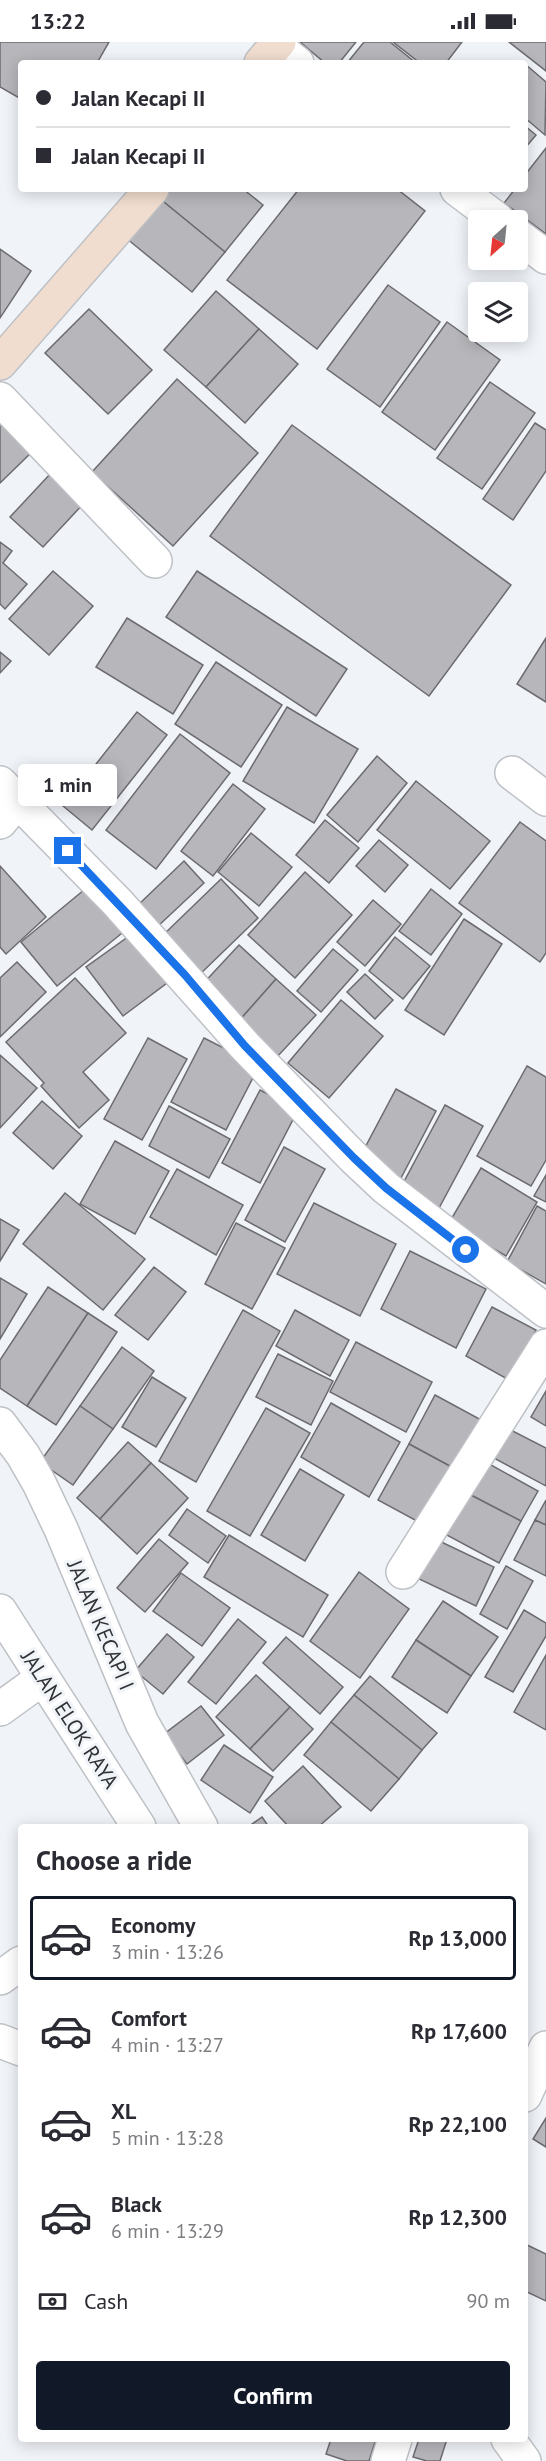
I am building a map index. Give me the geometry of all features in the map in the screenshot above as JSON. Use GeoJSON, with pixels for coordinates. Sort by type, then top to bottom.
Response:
{"type":"FeatureCollection","features":[{"type":"Feature","properties":{"kind":"main road"},"geometry":{"type":"LineString","coordinates":[[0,363],[149,192]]}},
{"type":"Feature","properties":{"kind":"street"},"geometry":{"type":"LineString","coordinates":[[462,192],[485,210]]}},
{"type":"Feature","properties":{"kind":"street"},"geometry":{"type":"LineString","coordinates":[[528,244],[546,257]]}},
{"type":"Feature","properties":{"kind":"street"},"geometry":{"type":"LineString","coordinates":[[0,399],[155,561]]}},
{"type":"Feature","properties":{"kind":"street"},"geometry":{"type":"LineString","coordinates":[[512,773],[546,799]]}},
{"type":"Feature","properties":{"kind":"street"},"geometry":{"type":"LineString","coordinates":[[6,801],[140,926],[245,1046],[354,1158],[386,1188],[546,1311]]}},
{"type":"Feature","properties":{"kind":"street"},"geometry":{"type":"LineString","coordinates":[[403,1572],[546,1346]]}},
{"type":"Feature","properties":{"kind":"street","name":"JALAN KECAPI I"},"geometry":{"type":"LineString","coordinates":[[0,1424],[24,1455],[39,1483],[61,1529],[142,1723],[199,1824]]}},
{"type":"Feature","properties":{"kind":"street","name":"JALAN ELOK RAYA"},"geometry":{"type":"LineString","coordinates":[[0,1611],[137,1824]]}},
{"type":"Feature","properties":{"kind":"street"},"geometry":{"type":"LineString","coordinates":[[0,1709],[43,1678]]}},
{"type":"Feature","properties":{"kind":"street"},"geometry":{"type":"LineString","coordinates":[[0,1978],[18,1966]]}},
{"type":"Feature","properties":{"kind":"street"},"geometry":{"type":"LineString","coordinates":[[0,2041],[18,2048]]}},
{"type":"Feature","properties":{"kind":"street"},"geometry":{"type":"LineString","coordinates":[[388,2461],[394,2442]]}},
{"type":"Feature","properties":{"kind":"street"},"geometry":{"type":"LineString","coordinates":[[510,2442],[524,2461]]}},
{"type":"Feature","properties":{"kind":"building"},"geometry":{"type":"Polygon","coordinates":[[[0,42],[109,42],[99,60],[18,60],[18,97],[0,87],[0,42]]]}},
{"type":"Feature","properties":{"kind":"building"},"geometry":{"type":"Polygon","coordinates":[[[300,42],[356,42],[341,60],[321,60],[300,42]]]}},
{"type":"Feature","properties":{"kind":"building"},"geometry":{"type":"Polygon","coordinates":[[[364,42],[390,42],[412,60],[349,60],[364,42]]]}},
{"type":"Feature","properties":{"kind":"building"},"geometry":{"type":"Polygon","coordinates":[[[393,42],[462,42],[448,60],[416,60],[393,42]]]}},
{"type":"Feature","properties":{"kind":"building"},"geometry":{"type":"Polygon","coordinates":[[[509,42],[546,42],[546,71],[509,42]]]}},
{"type":"Feature","properties":{"kind":"building"},"geometry":{"type":"Polygon","coordinates":[[[528,67],[546,82],[545,135],[528,121],[528,67]]]}},
{"type":"Feature","properties":{"kind":"building"},"geometry":{"type":"Polygon","coordinates":[[[528,128],[536,135],[528,144],[528,128]]]}},
{"type":"Feature","properties":{"kind":"building"},"geometry":{"type":"Polygon","coordinates":[[[546,148],[546,234],[528,221],[528,210],[513,210],[504,203],[513,192],[528,192],[528,171],[546,148]]]}},
{"type":"Feature","properties":{"kind":"building"},"geometry":{"type":"Polygon","coordinates":[[[164,192],[247,192],[263,205],[225,252],[159,198],[164,192]]]}},
{"type":"Feature","properties":{"kind":"building"},"geometry":{"type":"Polygon","coordinates":[[[297,192],[401,192],[425,211],[317,349],[227,280],[297,192]]]}},
{"type":"Feature","properties":{"kind":"building"},"geometry":{"type":"Polygon","coordinates":[[[159,198],[225,252],[192,292],[126,238],[159,198]]]}},
{"type":"Feature","properties":{"kind":"building"},"geometry":{"type":"Polygon","coordinates":[[[0,249],[31,271],[0,318],[0,249]]]}},
{"type":"Feature","properties":{"kind":"building"},"geometry":{"type":"Polygon","coordinates":[[[388,285],[440,322],[380,407],[327,369],[388,285]]]}},
{"type":"Feature","properties":{"kind":"building"},"geometry":{"type":"Polygon","coordinates":[[[216,291],[259,329],[206,387],[164,350],[216,291]]]}},
{"type":"Feature","properties":{"kind":"building"},"geometry":{"type":"Polygon","coordinates":[[[89,309],[152,370],[108,414],[45,353],[89,309]]]}},
{"type":"Feature","properties":{"kind":"building"},"geometry":{"type":"Polygon","coordinates":[[[447,322],[468,337],[468,342],[475,342],[500,360],[435,450],[382,412],[447,322]]]}},
{"type":"Feature","properties":{"kind":"building"},"geometry":{"type":"Polygon","coordinates":[[[259,329],[298,364],[245,423],[206,387],[259,329]]]}},
{"type":"Feature","properties":{"kind":"building"},"geometry":{"type":"Polygon","coordinates":[[[177,379],[258,453],[173,546],[92,472],[177,379]]]}},
{"type":"Feature","properties":{"kind":"building"},"geometry":{"type":"Polygon","coordinates":[[[490,382],[535,413],[482,489],[437,458],[490,382]]]}},
{"type":"Feature","properties":{"kind":"building"},"geometry":{"type":"Polygon","coordinates":[[[0,421],[35,449],[0,483],[0,421]]]}},
{"type":"Feature","properties":{"kind":"building"},"geometry":{"type":"Polygon","coordinates":[[[535,423],[546,430],[546,471],[513,520],[483,499],[535,423]]]}},
{"type":"Feature","properties":{"kind":"building"},"geometry":{"type":"Polygon","coordinates":[[[292,425],[511,585],[429,696],[210,536],[292,425]]]}},
{"type":"Feature","properties":{"kind":"building"},"geometry":{"type":"Polygon","coordinates":[[[52,472],[85,502],[43,547],[10,517],[52,472]]]}},
{"type":"Feature","properties":{"kind":"building"},"geometry":{"type":"Polygon","coordinates":[[[0,542],[12,551],[3,563],[27,584],[5,609],[0,604],[0,542]]]}},
{"type":"Feature","properties":{"kind":"building"},"geometry":{"type":"Polygon","coordinates":[[[53,571],[93,606],[49,655],[9,619],[53,571]]]}},
{"type":"Feature","properties":{"kind":"building"},"geometry":{"type":"Polygon","coordinates":[[[197,571],[347,669],[316,716],[166,617],[197,571]]]}},
{"type":"Feature","properties":{"kind":"building"},"geometry":{"type":"Polygon","coordinates":[[[127,618],[203,665],[173,714],[96,667],[127,618]]]}},
{"type":"Feature","properties":{"kind":"building"},"geometry":{"type":"Polygon","coordinates":[[[546,638],[546,702],[517,684],[546,638]]]}},
{"type":"Feature","properties":{"kind":"building"},"geometry":{"type":"Polygon","coordinates":[[[0,652],[11,661],[0,673],[0,652]]]}},
{"type":"Feature","properties":{"kind":"building"},"geometry":{"type":"Polygon","coordinates":[[[216,662],[282,705],[241,767],[175,724],[216,662]]]}},
{"type":"Feature","properties":{"kind":"building"},"geometry":{"type":"Polygon","coordinates":[[[287,707],[358,749],[314,823],[243,781],[287,707]]]}},
{"type":"Feature","properties":{"kind":"building"},"geometry":{"type":"Polygon","coordinates":[[[137,712],[167,735],[92,830],[63,806],[137,712]]]}},
{"type":"Feature","properties":{"kind":"building"},"geometry":{"type":"Polygon","coordinates":[[[180,734],[230,773],[156,869],[106,830],[180,734]]]}},
{"type":"Feature","properties":{"kind":"building"},"geometry":{"type":"Polygon","coordinates":[[[377,756],[407,783],[358,842],[327,815],[377,756]]]}},
{"type":"Feature","properties":{"kind":"building"},"geometry":{"type":"Polygon","coordinates":[[[416,781],[490,841],[450,889],[377,830],[416,781]]]}},
{"type":"Feature","properties":{"kind":"building"},"geometry":{"type":"Polygon","coordinates":[[[233,784],[265,809],[213,876],[181,851],[233,784]]]}},
{"type":"Feature","properties":{"kind":"building"},"geometry":{"type":"Polygon","coordinates":[[[325,820],[359,848],[329,883],[296,855],[325,820]]]}},
{"type":"Feature","properties":{"kind":"building"},"geometry":{"type":"Polygon","coordinates":[[[520,822],[546,841],[546,953],[540,962],[459,903],[520,822]]]}},
{"type":"Feature","properties":{"kind":"building"},"geometry":{"type":"Polygon","coordinates":[[[251,833],[292,867],[259,906],[218,872],[251,833]]]}},
{"type":"Feature","properties":{"kind":"building"},"geometry":{"type":"Polygon","coordinates":[[[379,840],[408,865],[385,892],[356,866],[379,840]]]}},
{"type":"Feature","properties":{"kind":"building"},"geometry":{"type":"Polygon","coordinates":[[[184,861],[204,883],[156,928],[136,907],[184,861]]]}},
{"type":"Feature","properties":{"kind":"building"},"geometry":{"type":"Polygon","coordinates":[[[0,866],[46,917],[6,954],[0,947],[0,866]]]}},
{"type":"Feature","properties":{"kind":"building"},"geometry":{"type":"Polygon","coordinates":[[[305,872],[352,915],[295,978],[248,935],[305,872]]]}},
{"type":"Feature","properties":{"kind":"building"},"geometry":{"type":"Polygon","coordinates":[[[221,879],[258,918],[195,979],[158,940],[221,879]]]}},
{"type":"Feature","properties":{"kind":"building"},"geometry":{"type":"Polygon","coordinates":[[[90,885],[127,929],[57,986],[21,942],[90,885]]]}},
{"type":"Feature","properties":{"kind":"building"},"geometry":{"type":"Polygon","coordinates":[[[431,889],[462,914],[431,955],[399,931],[431,889]]]}},
{"type":"Feature","properties":{"kind":"building"},"geometry":{"type":"Polygon","coordinates":[[[373,900],[401,924],[365,966],[337,942],[373,900]]]}},
{"type":"Feature","properties":{"kind":"building"},"geometry":{"type":"Polygon","coordinates":[[[464,919],[502,944],[444,1035],[405,1010],[464,919]]]}},
{"type":"Feature","properties":{"kind":"building"},"geometry":{"type":"Polygon","coordinates":[[[139,929],[175,977],[123,1016],[86,967],[139,929]]]}},
{"type":"Feature","properties":{"kind":"building"},"geometry":{"type":"Polygon","coordinates":[[[395,937],[430,966],[403,999],[369,971],[395,937]]]}},
{"type":"Feature","properties":{"kind":"building"},"geometry":{"type":"Polygon","coordinates":[[[239,945],[276,979],[238,1022],[200,987],[239,945]]]}},
{"type":"Feature","properties":{"kind":"building"},"geometry":{"type":"Polygon","coordinates":[[[333,949],[358,970],[321,1012],[297,991],[333,949]]]}},
{"type":"Feature","properties":{"kind":"building"},"geometry":{"type":"Polygon","coordinates":[[[17,962],[46,992],[0,1037],[0,978],[17,962]]]}},
{"type":"Feature","properties":{"kind":"building"},"geometry":{"type":"Polygon","coordinates":[[[365,974],[393,1000],[375,1019],[347,992],[365,974]]]}},
{"type":"Feature","properties":{"kind":"building"},"geometry":{"type":"Polygon","coordinates":[[[75,978],[126,1033],[83,1072],[109,1100],[79,1128],[41,1086],[44,1083],[6,1042],[75,978]]]}},
{"type":"Feature","properties":{"kind":"building"},"geometry":{"type":"Polygon","coordinates":[[[276,979],[316,1015],[276,1058],[238,1022],[276,979]]]}},
{"type":"Feature","properties":{"kind":"building"},"geometry":{"type":"Polygon","coordinates":[[[341,1000],[383,1036],[329,1098],[288,1063],[341,1000]]]}},
{"type":"Feature","properties":{"kind":"building"},"geometry":{"type":"Polygon","coordinates":[[[148,1038],[187,1059],[142,1140],[104,1119],[148,1038]]]}},
{"type":"Feature","properties":{"kind":"building"},"geometry":{"type":"Polygon","coordinates":[[[204,1038],[259,1066],[226,1130],[171,1102],[204,1038]]]}},
{"type":"Feature","properties":{"kind":"building"},"geometry":{"type":"Polygon","coordinates":[[[0,1055],[37,1088],[0,1128],[0,1055]]]}},
{"type":"Feature","properties":{"kind":"building"},"geometry":{"type":"Polygon","coordinates":[[[527,1066],[546,1077],[546,1160],[531,1186],[477,1156],[527,1066]]]}},
{"type":"Feature","properties":{"kind":"building"},"geometry":{"type":"Polygon","coordinates":[[[396,1089],[436,1111],[401,1178],[360,1157],[396,1089]]]}},
{"type":"Feature","properties":{"kind":"building"},"geometry":{"type":"Polygon","coordinates":[[[260,1090],[298,1110],[260,1183],[222,1163],[260,1090]]]}},
{"type":"Feature","properties":{"kind":"building"},"geometry":{"type":"Polygon","coordinates":[[[42,1101],[82,1136],[53,1169],[13,1133],[42,1101]]]}},
{"type":"Feature","properties":{"kind":"building"},"geometry":{"type":"Polygon","coordinates":[[[445,1105],[483,1126],[438,1210],[400,1189],[445,1105]]]}},
{"type":"Feature","properties":{"kind":"building"},"geometry":{"type":"Polygon","coordinates":[[[169,1106],[230,1139],[209,1178],[149,1146],[169,1106]]]}},
{"type":"Feature","properties":{"kind":"building"},"geometry":{"type":"Polygon","coordinates":[[[115,1141],[169,1171],[135,1234],[80,1204],[115,1141]]]}},
{"type":"Feature","properties":{"kind":"building"},"geometry":{"type":"Polygon","coordinates":[[[284,1147],[325,1169],[285,1242],[245,1220],[284,1147]]]}},
{"type":"Feature","properties":{"kind":"building"},"geometry":{"type":"Polygon","coordinates":[[[481,1168],[537,1202],[506,1256],[449,1223],[481,1168]]]}},
{"type":"Feature","properties":{"kind":"building"},"geometry":{"type":"Polygon","coordinates":[[[177,1169],[243,1205],[216,1255],[150,1217],[177,1169]]]}},
{"type":"Feature","properties":{"kind":"building"},"geometry":{"type":"Polygon","coordinates":[[[546,1175],[546,1202],[534,1196],[546,1175]]]}},
{"type":"Feature","properties":{"kind":"building"},"geometry":{"type":"Polygon","coordinates":[[[65,1193],[145,1259],[103,1310],[23,1244],[65,1193]]]}},
{"type":"Feature","properties":{"kind":"building"},"geometry":{"type":"Polygon","coordinates":[[[314,1203],[396,1244],[360,1316],[277,1274],[314,1203]]]}},
{"type":"Feature","properties":{"kind":"building"},"geometry":{"type":"Polygon","coordinates":[[[537,1206],[546,1211],[546,1284],[507,1262],[537,1206]]]}},
{"type":"Feature","properties":{"kind":"building"},"geometry":{"type":"Polygon","coordinates":[[[0,1219],[19,1230],[0,1261],[0,1219]]]}},
{"type":"Feature","properties":{"kind":"building"},"geometry":{"type":"Polygon","coordinates":[[[236,1223],[285,1248],[252,1309],[205,1284],[236,1223]]]}},
{"type":"Feature","properties":{"kind":"building"},"geometry":{"type":"Polygon","coordinates":[[[410,1251],[486,1289],[456,1348],[381,1309],[410,1251]]]}},
{"type":"Feature","properties":{"kind":"building"},"geometry":{"type":"Polygon","coordinates":[[[154,1267],[186,1292],[148,1340],[115,1315],[154,1267]]]}},
{"type":"Feature","properties":{"kind":"building"},"geometry":{"type":"Polygon","coordinates":[[[0,1278],[27,1294],[0,1339],[0,1278]]]}},
{"type":"Feature","properties":{"kind":"building"},"geometry":{"type":"Polygon","coordinates":[[[48,1287],[88,1313],[27,1406],[0,1388],[0,1360],[48,1287]]]}},
{"type":"Feature","properties":{"kind":"building"},"geometry":{"type":"Polygon","coordinates":[[[492,1307],[536,1330],[509,1380],[466,1356],[492,1307]]]}},
{"type":"Feature","properties":{"kind":"building"},"geometry":{"type":"Polygon","coordinates":[[[243,1310],[280,1331],[196,1482],[159,1461],[243,1310]]]}},
{"type":"Feature","properties":{"kind":"building"},"geometry":{"type":"Polygon","coordinates":[[[295,1310],[349,1340],[330,1376],[276,1346],[295,1310]]]}},
{"type":"Feature","properties":{"kind":"building"},"geometry":{"type":"Polygon","coordinates":[[[88,1313],[117,1332],[56,1425],[27,1406],[88,1313]]]}},
{"type":"Feature","properties":{"kind":"building"},"geometry":{"type":"Polygon","coordinates":[[[356,1342],[432,1382],[406,1432],[330,1392],[356,1342]]]}},
{"type":"Feature","properties":{"kind":"building"},"geometry":{"type":"Polygon","coordinates":[[[122,1347],[154,1371],[113,1429],[80,1406],[122,1347]]]}},
{"type":"Feature","properties":{"kind":"building"},"geometry":{"type":"Polygon","coordinates":[[[278,1354],[333,1381],[311,1425],[256,1397],[278,1354]]]}},
{"type":"Feature","properties":{"kind":"building"},"geometry":{"type":"Polygon","coordinates":[[[152,1377],[186,1398],[156,1447],[122,1427],[152,1377]]]}},
{"type":"Feature","properties":{"kind":"building"},"geometry":{"type":"Polygon","coordinates":[[[546,1391],[546,1426],[531,1417],[546,1391]]]}},
{"type":"Feature","properties":{"kind":"building"},"geometry":{"type":"Polygon","coordinates":[[[435,1395],[485,1422],[459,1471],[409,1444],[435,1395]]]}},
{"type":"Feature","properties":{"kind":"building"},"geometry":{"type":"Polygon","coordinates":[[[331,1403],[400,1442],[369,1497],[301,1457],[331,1403]]]}},
{"type":"Feature","properties":{"kind":"building"},"geometry":{"type":"Polygon","coordinates":[[[80,1406],[113,1429],[73,1485],[40,1462],[80,1406]]]}},
{"type":"Feature","properties":{"kind":"building"},"geometry":{"type":"Polygon","coordinates":[[[266,1408],[310,1433],[250,1536],[207,1511],[266,1408]]]}},
{"type":"Feature","properties":{"kind":"building"},"geometry":{"type":"Polygon","coordinates":[[[505,1427],[546,1448],[546,1486],[490,1456],[505,1427]]]}},
{"type":"Feature","properties":{"kind":"building"},"geometry":{"type":"Polygon","coordinates":[[[128,1442],[151,1463],[100,1519],[77,1498],[128,1442]]]}},
{"type":"Feature","properties":{"kind":"building"},"geometry":{"type":"Polygon","coordinates":[[[409,1444],[459,1471],[428,1527],[378,1500],[409,1444]]]}},
{"type":"Feature","properties":{"kind":"building"},"geometry":{"type":"Polygon","coordinates":[[[482,1460],[538,1491],[521,1521],[465,1492],[482,1460]]]}},
{"type":"Feature","properties":{"kind":"building"},"geometry":{"type":"Polygon","coordinates":[[[151,1463],[188,1498],[137,1554],[100,1519],[151,1463]]]}},
{"type":"Feature","properties":{"kind":"building"},"geometry":{"type":"Polygon","coordinates":[[[300,1469],[344,1495],[305,1561],[261,1535],[300,1469]]]}},
{"type":"Feature","properties":{"kind":"building"},"geometry":{"type":"Polygon","coordinates":[[[465,1492],[521,1521],[499,1563],[443,1533],[465,1492]]]}},
{"type":"Feature","properties":{"kind":"building"},"geometry":{"type":"Polygon","coordinates":[[[546,1500],[546,1525],[535,1520],[546,1500]]]}},
{"type":"Feature","properties":{"kind":"building"},"geometry":{"type":"Polygon","coordinates":[[[187,1509],[226,1536],[208,1563],[169,1535],[187,1509]]]}},
{"type":"Feature","properties":{"kind":"building"},"geometry":{"type":"Polygon","coordinates":[[[535,1520],[546,1525],[546,1576],[514,1560],[535,1520]]]}},
{"type":"Feature","properties":{"kind":"building"},"geometry":{"type":"Polygon","coordinates":[[[229,1535],[328,1595],[303,1637],[204,1577],[229,1535]]]}},
{"type":"Feature","properties":{"kind":"building"},"geometry":{"type":"Polygon","coordinates":[[[159,1539],[188,1563],[145,1612],[117,1588],[159,1539]]]}},
{"type":"Feature","properties":{"kind":"building"},"geometry":{"type":"Polygon","coordinates":[[[435,1539],[494,1567],[476,1606],[417,1578],[435,1539]]]}},
{"type":"Feature","properties":{"kind":"building"},"geometry":{"type":"Polygon","coordinates":[[[506,1566],[533,1581],[507,1629],[480,1614],[506,1566]]]}},
{"type":"Feature","properties":{"kind":"building"},"geometry":{"type":"Polygon","coordinates":[[[359,1572],[409,1609],[360,1678],[310,1641],[359,1572]]]}},
{"type":"Feature","properties":{"kind":"building"},"geometry":{"type":"Polygon","coordinates":[[[181,1573],[230,1608],[202,1646],[153,1611],[181,1573]]]}},
{"type":"Feature","properties":{"kind":"building"},"geometry":{"type":"Polygon","coordinates":[[[443,1601],[498,1637],[471,1676],[416,1640],[443,1601]]]}},
{"type":"Feature","properties":{"kind":"building"},"geometry":{"type":"Polygon","coordinates":[[[524,1610],[546,1623],[546,1636],[513,1692],[485,1677],[524,1610]]]}},
{"type":"Feature","properties":{"kind":"building"},"geometry":{"type":"Polygon","coordinates":[[[238,1619],[266,1642],[216,1704],[188,1682],[238,1619]]]}},
{"type":"Feature","properties":{"kind":"building"},"geometry":{"type":"Polygon","coordinates":[[[167,1634],[194,1657],[163,1694],[135,1671],[167,1634]]]}},
{"type":"Feature","properties":{"kind":"building"},"geometry":{"type":"Polygon","coordinates":[[[286,1637],[343,1687],[320,1714],[263,1663],[286,1637]]]}},
{"type":"Feature","properties":{"kind":"building"},"geometry":{"type":"Polygon","coordinates":[[[416,1640],[471,1676],[447,1713],[392,1677],[416,1640]]]}},
{"type":"Feature","properties":{"kind":"building"},"geometry":{"type":"Polygon","coordinates":[[[546,1655],[546,1730],[514,1712],[546,1655]]]}},
{"type":"Feature","properties":{"kind":"building"},"geometry":{"type":"Polygon","coordinates":[[[256,1675],[290,1707],[250,1749],[216,1717],[256,1675]]]}},
{"type":"Feature","properties":{"kind":"building"},"geometry":{"type":"Polygon","coordinates":[[[370,1676],[437,1733],[422,1750],[354,1695],[370,1676]]]}},
{"type":"Feature","properties":{"kind":"building"},"geometry":{"type":"Polygon","coordinates":[[[354,1695],[422,1750],[399,1779],[331,1722],[354,1695]]]}},
{"type":"Feature","properties":{"kind":"building"},"geometry":{"type":"Polygon","coordinates":[[[201,1706],[224,1735],[187,1764],[164,1734],[201,1706]]]}},
{"type":"Feature","properties":{"kind":"building"},"geometry":{"type":"Polygon","coordinates":[[[290,1707],[313,1729],[273,1771],[250,1749],[290,1707]]]}},
{"type":"Feature","properties":{"kind":"building"},"geometry":{"type":"Polygon","coordinates":[[[331,1722],[399,1779],[371,1811],[304,1755],[331,1722]]]}},
{"type":"Feature","properties":{"kind":"building"},"geometry":{"type":"Polygon","coordinates":[[[224,1745],[273,1777],[250,1813],[201,1780],[224,1745]]]}},
{"type":"Feature","properties":{"kind":"building"},"geometry":{"type":"Polygon","coordinates":[[[303,1766],[341,1807],[321,1824],[286,1824],[265,1801],[303,1766]]]}},
{"type":"Feature","properties":{"kind":"building"},"geometry":{"type":"Polygon","coordinates":[[[262,1817],[267,1824],[252,1824],[262,1817]]]}},
{"type":"Feature","properties":{"kind":"building"},"geometry":{"type":"Polygon","coordinates":[[[546,2118],[546,2147],[533,2139],[546,2118]]]}},
{"type":"Feature","properties":{"kind":"building"},"geometry":{"type":"Polygon","coordinates":[[[528,2245],[546,2254],[546,2301],[528,2292],[528,2245]]]}},
{"type":"Feature","properties":{"kind":"building"},"geometry":{"type":"Polygon","coordinates":[[[330,2442],[375,2442],[369,2461],[347,2461],[326,2454],[330,2442]]]}},
{"type":"Feature","properties":{"kind":"building"},"geometry":{"type":"Polygon","coordinates":[[[418,2442],[446,2442],[440,2461],[427,2461],[413,2457],[418,2442]]]}},
{"type":"Feature","properties":{"kind":"route"},"geometry":{"type":"LineString","coordinates":[[68,851],[185,975],[245,1046],[354,1158],[386,1188],[466,1250]]}}]}
